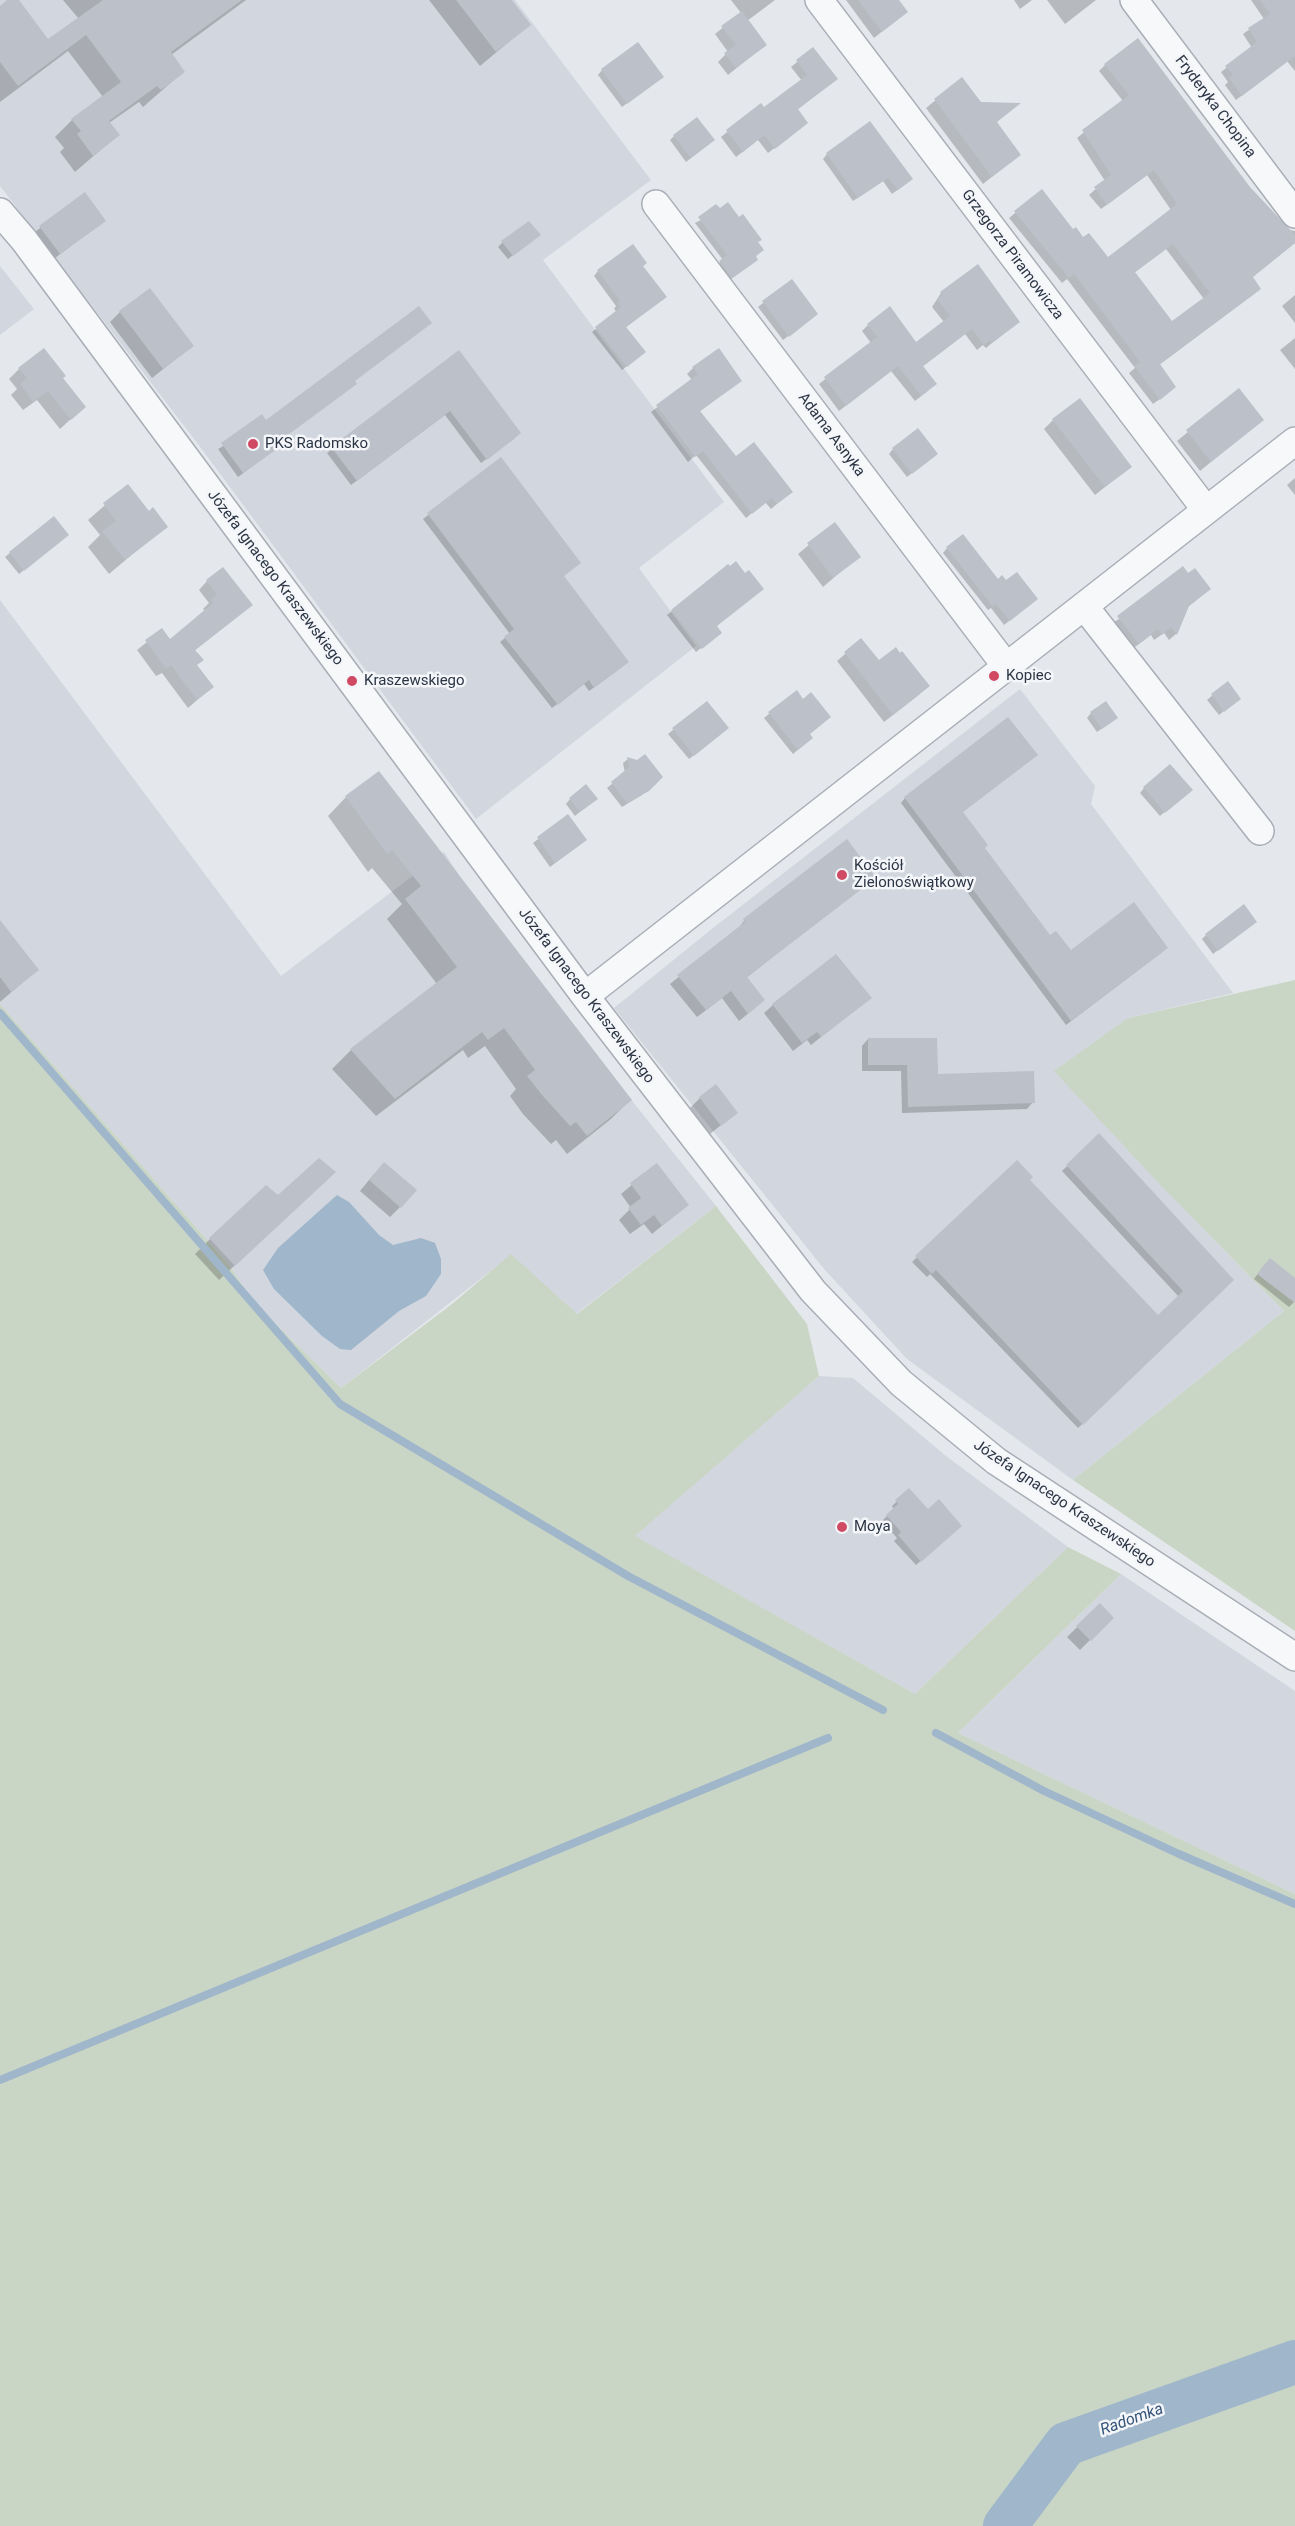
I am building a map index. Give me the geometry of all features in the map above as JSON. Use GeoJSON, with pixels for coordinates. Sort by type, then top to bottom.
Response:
{"type":"FeatureCollection","features":[{"type":"Feature","properties":{"kind":"street","name":"Grzegorza Piramowicza"},"geometry":{"type":"LineString","coordinates":[[819,0],[1206,510]]}},
{"type":"Feature","properties":{"kind":"street","name":"Fryderyka Chopina"},"geometry":{"type":"LineString","coordinates":[[1134,0],[1295,214]]}},
{"type":"Feature","properties":{"kind":"street","name":"Adama Asnyka"},"geometry":{"type":"LineString","coordinates":[[656,204],[1006,666]]}},
{"type":"Feature","properties":{"kind":"street","name":"Józefa Ignacego Kraszewskiego"},"geometry":{"type":"LineString","coordinates":[[0,212],[24,240],[585,996],[792,1265],[854,1336],[901,1383],[996,1461],[1295,1657]]}},
{"type":"Feature","properties":{"kind":"street"},"geometry":{"type":"LineString","coordinates":[[585,996],[1295,441]]}},
{"type":"Feature","properties":{"kind":"street"},"geometry":{"type":"LineString","coordinates":[[1084,606],[1260,831]]}},
{"type":"Feature","properties":{"kind":"shaded area"},"geometry":{"type":"Polygon","coordinates":[[[0,0],[515,0],[651,180],[543,260],[724,502],[639,568],[696,646],[476,819],[198,444],[0,186],[0,0]]]}},
{"type":"Feature","properties":{"kind":"shaded area"},"geometry":{"type":"Polygon","coordinates":[[[0,266],[34,309],[0,335],[0,266]]]}},
{"type":"Feature","properties":{"kind":"shaded area"},"geometry":{"type":"Polygon","coordinates":[[[0,600],[281,976],[444,852],[491,924],[716,1206],[576,1314],[511,1255],[341,1388],[253,1302],[230,1266],[0,1004],[0,600]]]}},
{"type":"Feature","properties":{"kind":"shaded area"},"geometry":{"type":"Polygon","coordinates":[[[1020,689],[1095,786],[1091,804],[1233,993],[1128,1018],[1168,1193],[1284,1311],[1073,1480],[907,1359],[825,1270],[614,1008],[1020,689]]]}},
{"type":"Feature","properties":{"kind":"shaded area","name":"Moya"},"geometry":{"type":"Polygon","coordinates":[[[819,1376],[853,1378],[946,1456],[1068,1547],[915,1694],[634,1536],[819,1376]]]}},
{"type":"Feature","properties":{"kind":"shaded area"},"geometry":{"type":"Polygon","coordinates":[[[1121,1574],[1295,1691],[1295,1894],[958,1733],[1121,1574]]]}},
{"type":"Feature","properties":{"kind":"green space"},"geometry":{"type":"Polygon","coordinates":[[[1295,980],[1295,1631],[1073,1480],[1284,1311],[1168,1193],[1054,1071],[1128,1018],[1295,980]]]}},
{"type":"Feature","properties":{"kind":"green space"},"geometry":{"type":"Polygon","coordinates":[[[0,1004],[230,1266],[253,1302],[341,1388],[452,1304],[511,1254],[577,1314],[716,1206],[807,1324],[819,1376],[635,1536],[915,1694],[1068,1547],[1121,1574],[958,1733],[1295,1894],[1295,2526],[0,2526],[0,1004]]]}},
{"type":"Feature","properties":{"kind":"water"},"geometry":{"type":"Polygon","coordinates":[[[337,1195],[349,1202],[379,1235],[393,1245],[421,1238],[435,1243],[441,1259],[441,1274],[426,1296],[399,1311],[351,1350],[340,1349],[322,1336],[274,1289],[263,1270],[278,1248],[337,1195]]]}},
{"type":"Feature","properties":{"kind":"building"},"geometry":{"type":"Polygon","coordinates":[[[7,0],[19,0],[48,39],[103,0],[242,0],[171,52],[185,72],[161,90],[157,86],[109,121],[120,135],[93,156],[77,134],[81,131],[71,119],[121,82],[86,35],[18,86],[0,62],[0,6],[7,0]]]}},
{"type":"Feature","properties":{"kind":"building"},"geometry":{"type":"Polygon","coordinates":[[[456,0],[512,0],[531,25],[496,52],[456,0]]]}},
{"type":"Feature","properties":{"kind":"building"},"geometry":{"type":"Polygon","coordinates":[[[858,0],[899,0],[908,12],[882,32],[858,0]]]}},
{"type":"Feature","properties":{"kind":"building"},"geometry":{"type":"Polygon","coordinates":[[[1260,0],[1295,0],[1295,56],[1242,96],[1229,78],[1233,75],[1225,66],[1257,42],[1248,28],[1270,14],[1260,0]]]}},
{"type":"Feature","properties":{"kind":"building"},"geometry":{"type":"Polygon","coordinates":[[[742,11],[767,45],[736,68],[724,53],[736,45],[721,26],[742,11]]]}},
{"type":"Feature","properties":{"kind":"building"},"geometry":{"type":"Polygon","coordinates":[[[1138,38],[1250,187],[1295,235],[1295,243],[1253,277],[1261,289],[1160,364],[1176,387],[1160,400],[1134,366],[1140,362],[1074,274],[1069,278],[1014,211],[1042,189],[1073,229],[1076,227],[1083,237],[1089,233],[1108,257],[1177,204],[1154,170],[1107,205],[1094,187],[1111,175],[1082,130],[1129,95],[1104,64],[1138,38]],[[1173,244],[1135,272],[1172,321],[1210,293],[1173,244]]]}},
{"type":"Feature","properties":{"kind":"building"},"geometry":{"type":"Polygon","coordinates":[[[638,42],[664,77],[627,104],[601,69],[638,42]]]}},
{"type":"Feature","properties":{"kind":"building"},"geometry":{"type":"Polygon","coordinates":[[[813,47],[838,79],[798,109],[808,123],[775,149],[764,135],[743,152],[726,130],[761,103],[764,107],[807,75],[796,60],[813,47]]]}},
{"type":"Feature","properties":{"kind":"building"},"geometry":{"type":"Polygon","coordinates":[[[962,77],[981,102],[1021,103],[997,122],[1021,155],[992,177],[934,99],[962,77]]]}},
{"type":"Feature","properties":{"kind":"building"},"geometry":{"type":"Polygon","coordinates":[[[697,117],[715,140],[691,158],[673,135],[697,117]]]}},
{"type":"Feature","properties":{"kind":"building"},"geometry":{"type":"Polygon","coordinates":[[[870,121],[913,179],[898,190],[888,178],[858,198],[826,153],[870,121]]]}},
{"type":"Feature","properties":{"kind":"building"},"geometry":{"type":"Polygon","coordinates":[[[85,192],[106,221],[60,254],[39,226],[85,192]]]}},
{"type":"Feature","properties":{"kind":"building"},"geometry":{"type":"Polygon","coordinates":[[[728,202],[739,217],[743,214],[762,240],[758,242],[764,250],[756,256],[758,260],[732,278],[719,261],[727,255],[698,217],[716,204],[720,208],[728,202]]]}},
{"type":"Feature","properties":{"kind":"building"},"geometry":{"type":"Polygon","coordinates":[[[529,221],[541,235],[513,256],[501,241],[529,221]]]}},
{"type":"Feature","properties":{"kind":"building"},"geometry":{"type":"Polygon","coordinates":[[[633,244],[647,263],[643,266],[667,297],[626,327],[646,352],[627,367],[595,327],[621,307],[617,303],[620,301],[597,270],[633,244]]]}},
{"type":"Feature","properties":{"kind":"building"},"geometry":{"type":"Polygon","coordinates":[[[978,264],[1020,322],[992,343],[990,340],[984,345],[972,329],[923,366],[937,384],[921,396],[898,366],[846,406],[824,377],[877,337],[867,324],[890,306],[916,342],[950,316],[937,299],[943,295],[940,292],[978,264]]]}},
{"type":"Feature","properties":{"kind":"building"},"geometry":{"type":"Polygon","coordinates":[[[792,279],[818,314],[789,337],[762,301],[792,279]]]}},
{"type":"Feature","properties":{"kind":"building"},"geometry":{"type":"Polygon","coordinates":[[[150,288],[194,346],[163,369],[119,311],[150,288]]]}},
{"type":"Feature","properties":{"kind":"building"},"geometry":{"type":"Polygon","coordinates":[[[419,306],[432,323],[355,381],[357,384],[281,440],[284,444],[243,473],[221,443],[262,414],[266,420],[419,306]]]}},
{"type":"Feature","properties":{"kind":"building"},"geometry":{"type":"Polygon","coordinates":[[[44,348],[66,376],[63,378],[86,407],[71,420],[48,391],[33,402],[20,384],[27,378],[18,368],[44,348]]]}},
{"type":"Feature","properties":{"kind":"building"},"geometry":{"type":"Polygon","coordinates":[[[719,348],[742,381],[700,411],[736,456],[754,442],[793,492],[777,504],[772,498],[752,514],[703,451],[695,457],[656,405],[698,374],[692,367],[719,348]]]}},
{"type":"Feature","properties":{"kind":"building"},"geometry":{"type":"Polygon","coordinates":[[[459,350],[521,433],[487,460],[450,411],[357,481],[331,447],[459,350]]]}},
{"type":"Feature","properties":{"kind":"building"},"geometry":{"type":"Polygon","coordinates":[[[1239,388],[1264,420],[1211,462],[1186,430],[1239,388]]]}},
{"type":"Feature","properties":{"kind":"building"},"geometry":{"type":"Polygon","coordinates":[[[1080,398],[1132,467],[1105,487],[1052,419],[1080,398]]]}},
{"type":"Feature","properties":{"kind":"building"},"geometry":{"type":"Polygon","coordinates":[[[918,428],[938,454],[912,474],[892,448],[918,428]]]}},
{"type":"Feature","properties":{"kind":"building"},"geometry":{"type":"Polygon","coordinates":[[[501,457],[581,563],[564,576],[629,662],[594,688],[589,680],[558,705],[504,637],[514,629],[427,513],[501,457]]]}},
{"type":"Feature","properties":{"kind":"building"},"geometry":{"type":"Polygon","coordinates":[[[128,484],[149,511],[153,507],[168,527],[125,560],[102,531],[116,521],[103,503],[128,484]]]}},
{"type":"Feature","properties":{"kind":"building"},"geometry":{"type":"Polygon","coordinates":[[[54,516],[69,535],[24,571],[9,552],[54,516]]]}},
{"type":"Feature","properties":{"kind":"building"},"geometry":{"type":"Polygon","coordinates":[[[835,522],[861,557],[833,578],[807,543],[835,522]]]}},
{"type":"Feature","properties":{"kind":"building"},"geometry":{"type":"Polygon","coordinates":[[[963,534],[998,579],[1002,575],[1006,580],[1017,572],[1038,599],[1010,621],[996,604],[993,607],[946,547],[963,534]]]}},
{"type":"Feature","properties":{"kind":"building"},"geometry":{"type":"Polygon","coordinates":[[[736,561],[745,573],[749,570],[764,589],[717,626],[722,633],[702,649],[671,610],[728,564],[730,566],[736,561]]]}},
{"type":"Feature","properties":{"kind":"building"},"geometry":{"type":"Polygon","coordinates":[[[1183,566],[1188,573],[1195,568],[1211,589],[1189,606],[1177,635],[1171,627],[1162,635],[1158,629],[1139,644],[1117,616],[1183,566]]]}},
{"type":"Feature","properties":{"kind":"building"},"geometry":{"type":"Polygon","coordinates":[[[223,567],[253,605],[195,650],[204,660],[197,665],[214,687],[197,700],[171,665],[166,669],[145,640],[162,628],[170,639],[213,603],[211,600],[217,594],[206,580],[223,567]]]}},
{"type":"Feature","properties":{"kind":"building"},"geometry":{"type":"Polygon","coordinates":[[[861,638],[879,660],[896,647],[900,653],[902,651],[930,686],[893,715],[844,652],[861,638]]]}},
{"type":"Feature","properties":{"kind":"building"},"geometry":{"type":"Polygon","coordinates":[[[1228,681],[1241,699],[1224,712],[1211,694],[1228,681]]]}},
{"type":"Feature","properties":{"kind":"building"},"geometry":{"type":"Polygon","coordinates":[[[797,690],[803,699],[811,692],[831,717],[810,734],[813,738],[798,750],[768,712],[797,690]]]}},
{"type":"Feature","properties":{"kind":"building"},"geometry":{"type":"Polygon","coordinates":[[[707,701],[729,728],[694,756],[672,728],[707,701]]]}},
{"type":"Feature","properties":{"kind":"building"},"geometry":{"type":"Polygon","coordinates":[[[1106,701],[1118,718],[1102,729],[1090,712],[1106,701]]]}},
{"type":"Feature","properties":{"kind":"building"},"geometry":{"type":"Polygon","coordinates":[[[1008,717],[1038,755],[963,812],[988,845],[985,848],[1050,935],[1056,931],[1071,950],[1134,902],[1168,948],[1071,1021],[904,797],[1008,717]]]}},
{"type":"Feature","properties":{"kind":"building"},"geometry":{"type":"Polygon","coordinates":[[[645,754],[663,777],[649,791],[627,803],[611,782],[629,767],[627,757],[637,760],[645,754]]]}},
{"type":"Feature","properties":{"kind":"building"},"geometry":{"type":"Polygon","coordinates":[[[1170,764],[1193,790],[1165,813],[1143,787],[1170,764]]]}},
{"type":"Feature","properties":{"kind":"building"},"geometry":{"type":"Polygon","coordinates":[[[379,771],[632,1100],[587,1136],[576,1122],[570,1126],[527,1076],[535,1070],[504,1028],[488,1040],[482,1032],[395,1099],[350,1049],[457,967],[405,899],[421,886],[392,850],[387,854],[345,796],[379,771]]]}},
{"type":"Feature","properties":{"kind":"building"},"geometry":{"type":"Polygon","coordinates":[[[586,784],[598,799],[580,812],[569,798],[586,784]]]}},
{"type":"Feature","properties":{"kind":"building"},"geometry":{"type":"Polygon","coordinates":[[[568,814],[587,840],[555,863],[537,837],[568,814]]]}},
{"type":"Feature","properties":{"kind":"building"},"geometry":{"type":"Polygon","coordinates":[[[847,839],[876,878],[747,977],[765,1000],[748,1014],[731,991],[706,1010],[677,975],[745,922],[743,919],[847,839]]]}},
{"type":"Feature","properties":{"kind":"building"},"geometry":{"type":"Polygon","coordinates":[[[1244,904],[1257,922],[1218,951],[1205,934],[1244,904]]]}},
{"type":"Feature","properties":{"kind":"building"},"geometry":{"type":"Polygon","coordinates":[[[0,920],[39,970],[11,992],[0,977],[0,920]]]}},
{"type":"Feature","properties":{"kind":"building"},"geometry":{"type":"Polygon","coordinates":[[[836,954],[872,998],[821,1037],[817,1032],[802,1043],[772,1004],[836,954]]]}},
{"type":"Feature","properties":{"kind":"building"},"geometry":{"type":"Polygon","coordinates":[[[868,1038],[937,1038],[938,1074],[1034,1071],[1035,1103],[908,1107],[907,1065],[868,1065],[868,1038]]]}},
{"type":"Feature","properties":{"kind":"building"},"geometry":{"type":"Polygon","coordinates":[[[716,1084],[738,1113],[721,1126],[699,1097],[716,1084]]]}},
{"type":"Feature","properties":{"kind":"building"},"geometry":{"type":"Polygon","coordinates":[[[1099,1133],[1234,1280],[1083,1425],[936,1270],[932,1274],[915,1256],[1017,1160],[1033,1177],[1030,1180],[1158,1315],[1183,1291],[1066,1165],[1099,1133]]]}},
{"type":"Feature","properties":{"kind":"building"},"geometry":{"type":"Polygon","coordinates":[[[319,1158],[336,1172],[235,1266],[209,1238],[266,1185],[278,1195],[319,1158]]]}},
{"type":"Feature","properties":{"kind":"building"},"geometry":{"type":"Polygon","coordinates":[[[384,1162],[417,1190],[401,1208],[369,1180],[384,1162]]]}},
{"type":"Feature","properties":{"kind":"building"},"geometry":{"type":"Polygon","coordinates":[[[657,1163],[689,1205],[662,1226],[654,1215],[641,1225],[628,1208],[641,1198],[630,1183],[657,1163]]]}},
{"type":"Feature","properties":{"kind":"building"},"geometry":{"type":"Polygon","coordinates":[[[1270,1258],[1295,1278],[1295,1303],[1257,1274],[1270,1258]]]}},
{"type":"Feature","properties":{"kind":"building"},"geometry":{"type":"Polygon","coordinates":[[[909,1488],[928,1509],[939,1499],[962,1526],[921,1562],[898,1535],[901,1532],[886,1515],[898,1504],[895,1500],[909,1488]]]}},
{"type":"Feature","properties":{"kind":"building"},"geometry":{"type":"Polygon","coordinates":[[[1100,1603],[1114,1618],[1091,1641],[1076,1626],[1100,1603]]]}},
{"type":"Feature","properties":{"kind":"waterway"},"geometry":{"type":"LineString","coordinates":[[0,1013],[340,1404],[628,1576],[883,1710]]}},
{"type":"Feature","properties":{"kind":"waterway"},"geometry":{"type":"LineString","coordinates":[[936,1733],[1044,1791],[1179,1854],[1295,1904]]}},
{"type":"Feature","properties":{"kind":"waterway"},"geometry":{"type":"LineString","coordinates":[[0,2080],[828,1738]]}},
{"type":"Feature","properties":{"kind":"waterway","name":"Radomka"},"geometry":{"type":"LineString","coordinates":[[1005,2526],[1066,2444],[1295,2362]]}},
{"type":"Feature","properties":{"kind":"place","name":"PKS Radomsko"},"geometry":{"type":"Point","coordinates":[253,444]}},
{"type":"Feature","properties":{"kind":"place","name":"Kopiec"},"geometry":{"type":"Point","coordinates":[994,676]}},
{"type":"Feature","properties":{"kind":"place","name":"Kraszewskiego"},"geometry":{"type":"Point","coordinates":[352,681]}},
{"type":"Feature","properties":{"kind":"place","name":"Kościół Zielonoświątkowy"},"geometry":{"type":"Point","coordinates":[842,875]}},
{"type":"Feature","properties":{"kind":"place","name":"Moya"},"geometry":{"type":"Point","coordinates":[842,1527]}}]}
